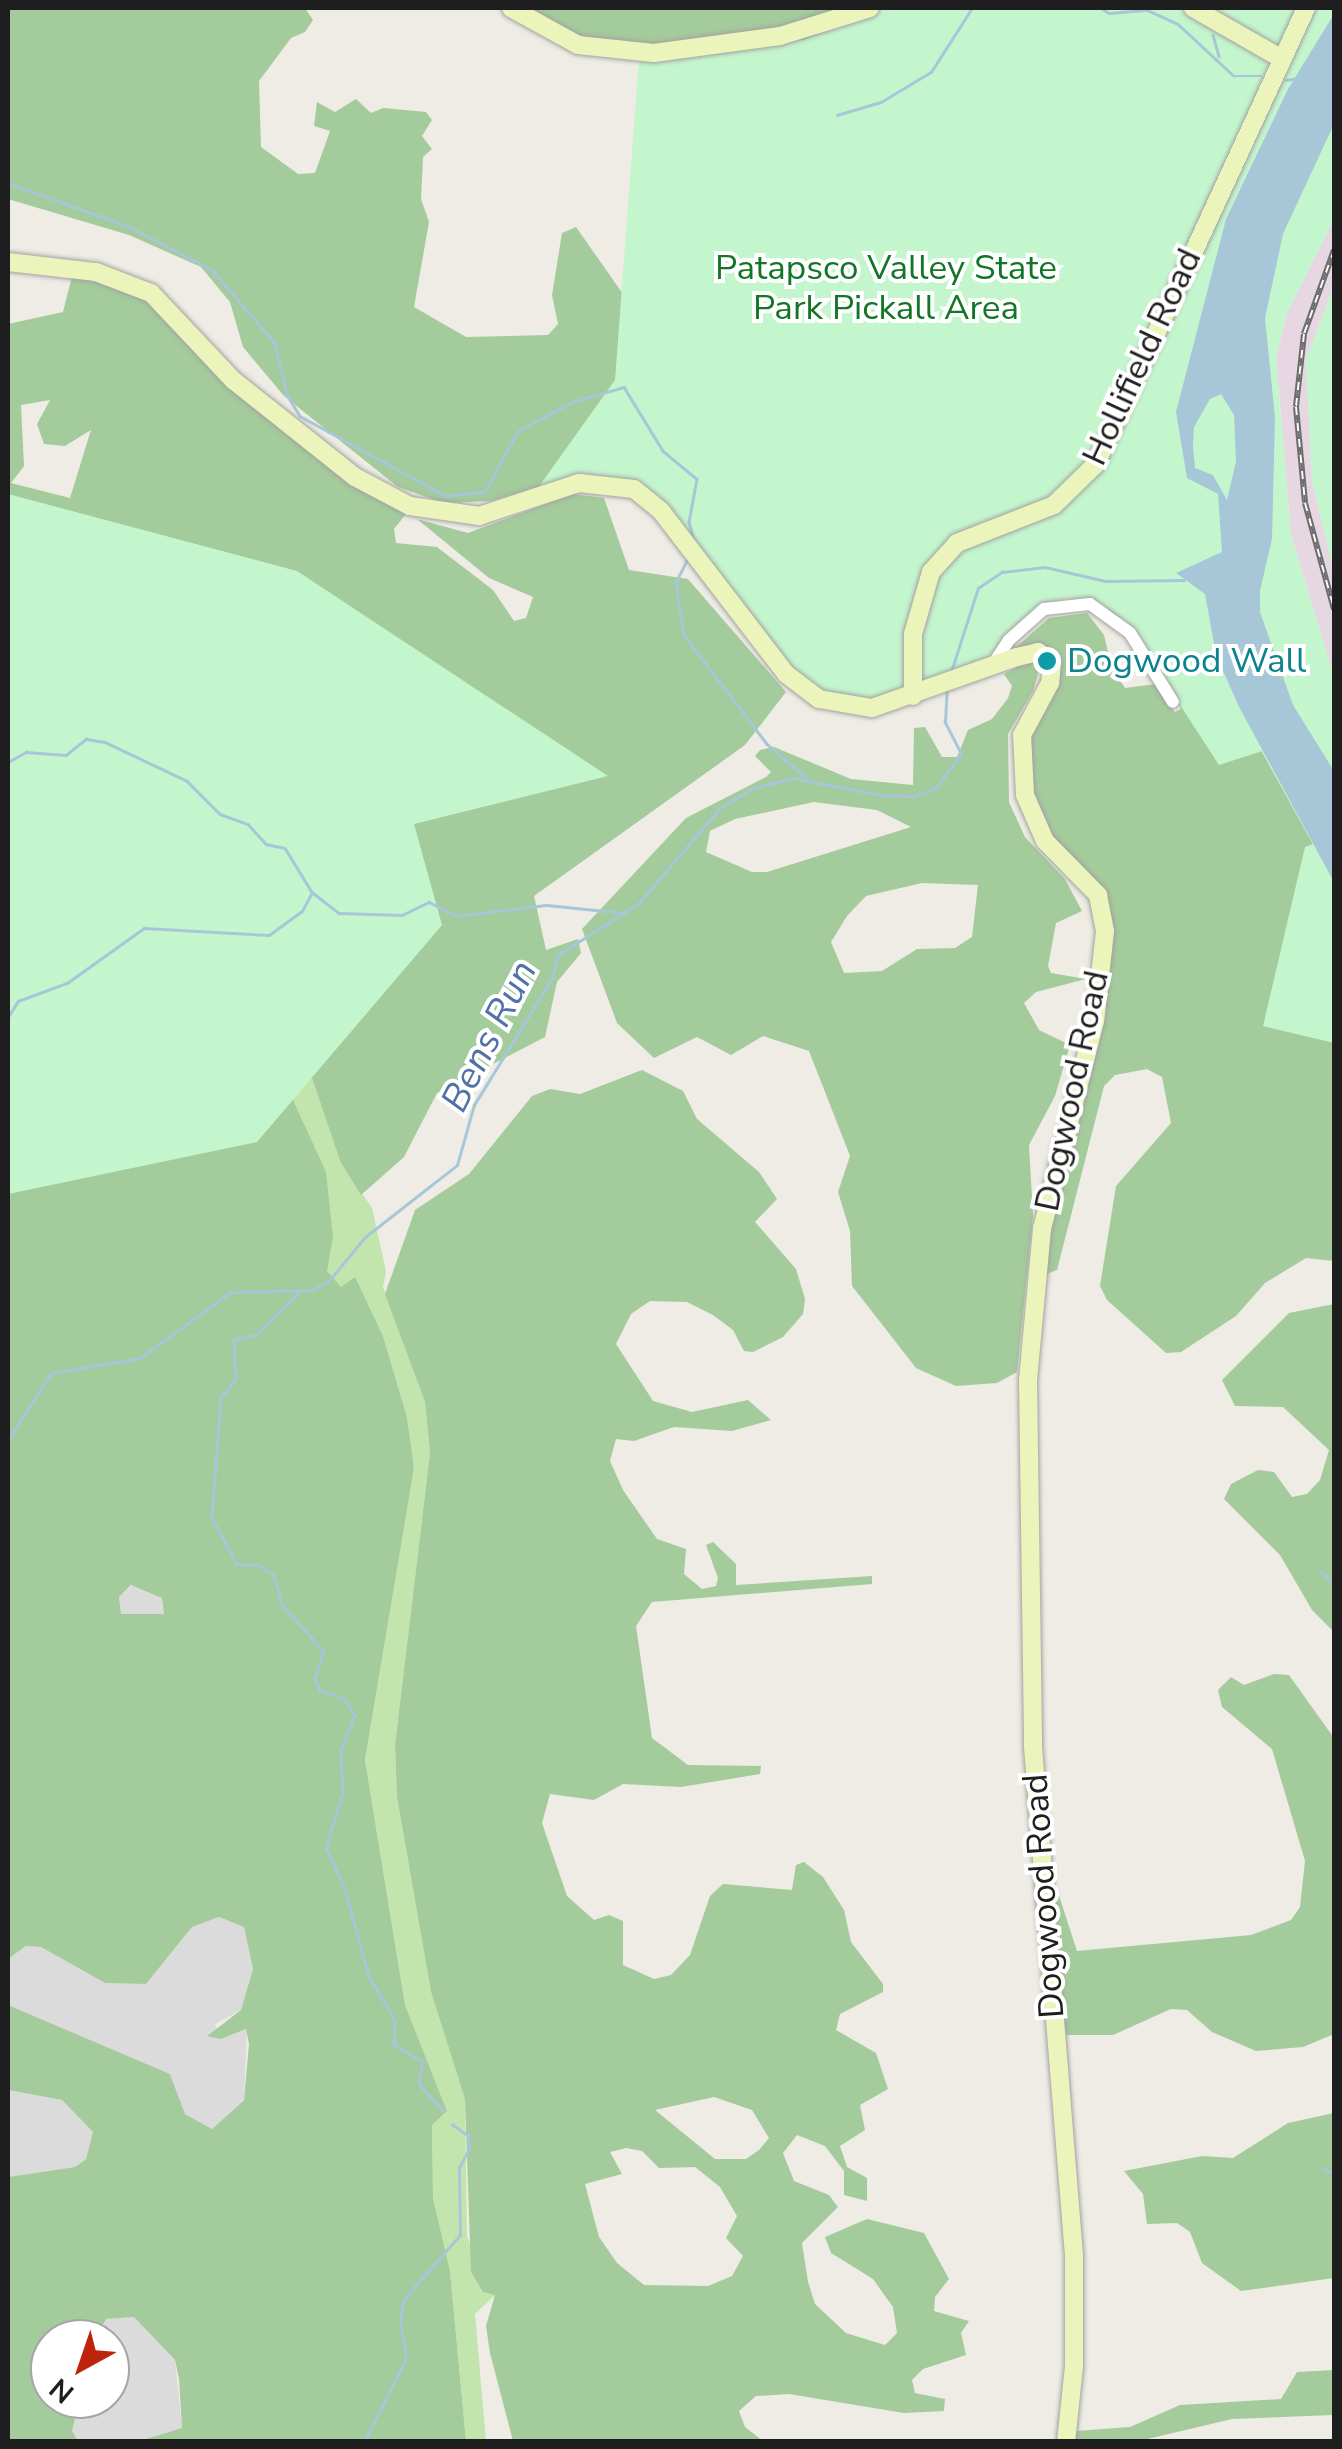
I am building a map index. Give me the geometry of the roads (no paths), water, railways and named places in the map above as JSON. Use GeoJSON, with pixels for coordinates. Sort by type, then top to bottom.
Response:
{"type":"FeatureCollection","features":[{"type":"Feature","properties":{"kind":"street"},"geometry":{"type":"LineString","coordinates":[[511,8],[578,45],[638,53],[780,36],[870,8]]}},
{"type":"Feature","properties":{"kind":"street"},"geometry":{"type":"LineString","coordinates":[[1193,8],[1282,59]]}},
{"type":"Feature","properties":{"kind":"street","name":"Hollifield Road"},"geometry":{"type":"LineString","coordinates":[[922,693],[912,634],[930,572],[957,542],[1054,505],[1096,464],[1306,8]]}},
{"type":"Feature","properties":{"kind":"street","name":"Dogwood Road"},"geometry":{"type":"LineString","coordinates":[[8,262],[96,272],[151,292],[233,380],[355,476],[410,506],[479,516],[578,483],[618,484],[646,496],[786,674],[819,699],[872,708],[1038,652],[1052,662],[1050,682],[1022,735],[1022,784],[1045,841],[1098,895],[1105,931],[1095,1022],[1042,1229],[1028,1380],[1033,1747],[1074,2255],[1074,2379],[1066,2442]]}},
{"type":"Feature","properties":{"kind":"street"},"geometry":{"type":"LineString","coordinates":[[992,666],[1009,640],[1044,610],[1090,604],[1130,633],[1173,702]]}},
{"type":"Feature","properties":{"kind":"water"},"geometry":{"type":"Polygon","coordinates":[[[1334,14],[1334,124],[1283,234],[1265,318],[1275,417],[1272,539],[1260,591],[1260,612],[1293,705],[1334,771],[1334,882],[1239,707],[1216,655],[1205,594],[1176,573],[1222,552],[1218,494],[1187,478],[1176,412],[1226,219],[1288,89],[1334,14]],[[1221,394],[1210,399],[1194,427],[1195,468],[1213,475],[1227,500],[1236,461],[1234,415],[1221,394]]]}},
{"type":"Feature","properties":{"kind":"waterway"},"geometry":{"type":"LineString","coordinates":[[837,115],[881,102],[931,72],[972,8]]}},
{"type":"Feature","properties":{"kind":"waterway"},"geometry":{"type":"LineString","coordinates":[[1101,8],[1109,13],[1147,10],[1178,24],[1234,76],[1261,76]]}},
{"type":"Feature","properties":{"kind":"waterway"},"geometry":{"type":"LineString","coordinates":[[1213,35],[1219,56]]}},
{"type":"Feature","properties":{"kind":"waterway"},"geometry":{"type":"LineString","coordinates":[[1286,80],[1299,78]]}},
{"type":"Feature","properties":{"kind":"waterway"},"geometry":{"type":"LineString","coordinates":[[8,183],[128,226],[212,270],[275,343],[287,395],[300,416],[446,496],[485,491],[518,431],[572,402],[624,387],[663,451],[697,479],[689,522],[696,546]]}},
{"type":"Feature","properties":{"kind":"waterway"},"geometry":{"type":"LineString","coordinates":[[689,557],[676,583],[684,635],[767,744],[806,777]]}},
{"type":"Feature","properties":{"kind":"waterway","name":"Bens Run"},"geometry":{"type":"LineString","coordinates":[[951,672],[978,588],[1002,572],[1045,567],[1106,581],[1184,580]]}},
{"type":"Feature","properties":{"kind":"waterway","name":"Bens Run"},"geometry":{"type":"LineString","coordinates":[[8,1440],[51,1373],[140,1358],[231,1292],[312,1290],[328,1282],[365,1237],[457,1165],[474,1105],[552,978],[558,955],[639,903],[719,809],[753,788],[793,778],[881,795],[914,796],[936,788],[961,754],[945,722],[947,689]]}},
{"type":"Feature","properties":{"kind":"waterway"},"geometry":{"type":"LineString","coordinates":[[8,762],[26,752],[66,755],[86,739],[105,742],[187,781],[220,814],[248,824],[266,844],[285,848],[312,892],[339,913],[402,915],[429,902],[457,916],[547,905],[624,913]]}},
{"type":"Feature","properties":{"kind":"waterway"},"geometry":{"type":"LineString","coordinates":[[8,1017],[18,1001],[67,983],[144,928],[269,935],[302,911],[312,892]]}},
{"type":"Feature","properties":{"kind":"waterway"},"geometry":{"type":"LineString","coordinates":[[301,1291],[256,1335],[234,1340],[236,1380],[221,1398],[212,1518],[237,1564],[259,1565],[274,1575],[283,1606],[324,1651],[315,1679],[320,1691],[343,1697],[355,1715],[341,1752],[343,1793],[326,1848],[344,1886],[369,1976],[395,2020],[394,2045],[423,2062],[419,2084],[443,2110]]}},
{"type":"Feature","properties":{"kind":"waterway"},"geometry":{"type":"LineString","coordinates":[[1321,1571],[1334,1583]]}},
{"type":"Feature","properties":{"kind":"waterway"},"geometry":{"type":"LineString","coordinates":[[364,2442],[406,2359],[400,2321],[404,2299],[460,2235],[459,2168],[469,2148],[468,2136],[452,2125]]}},
{"type":"Feature","properties":{"kind":"waterway"},"geometry":{"type":"LineString","coordinates":[[1324,2169],[1334,2173]]}},
{"type":"Feature","properties":{"kind":"railway"},"geometry":{"type":"LineString","coordinates":[[1334,250],[1304,334],[1296,407],[1305,503],[1334,609]]}},
{"type":"Feature","properties":{"kind":"place","name":"Dogwood Wall"},"geometry":{"type":"Point","coordinates":[1047,661]}},
{"type":"Feature","properties":{"kind":"park label","name":"Patapsco Valley State Park Pickall Area"},"geometry":{"type":"Point","coordinates":[886,288]}}]}
